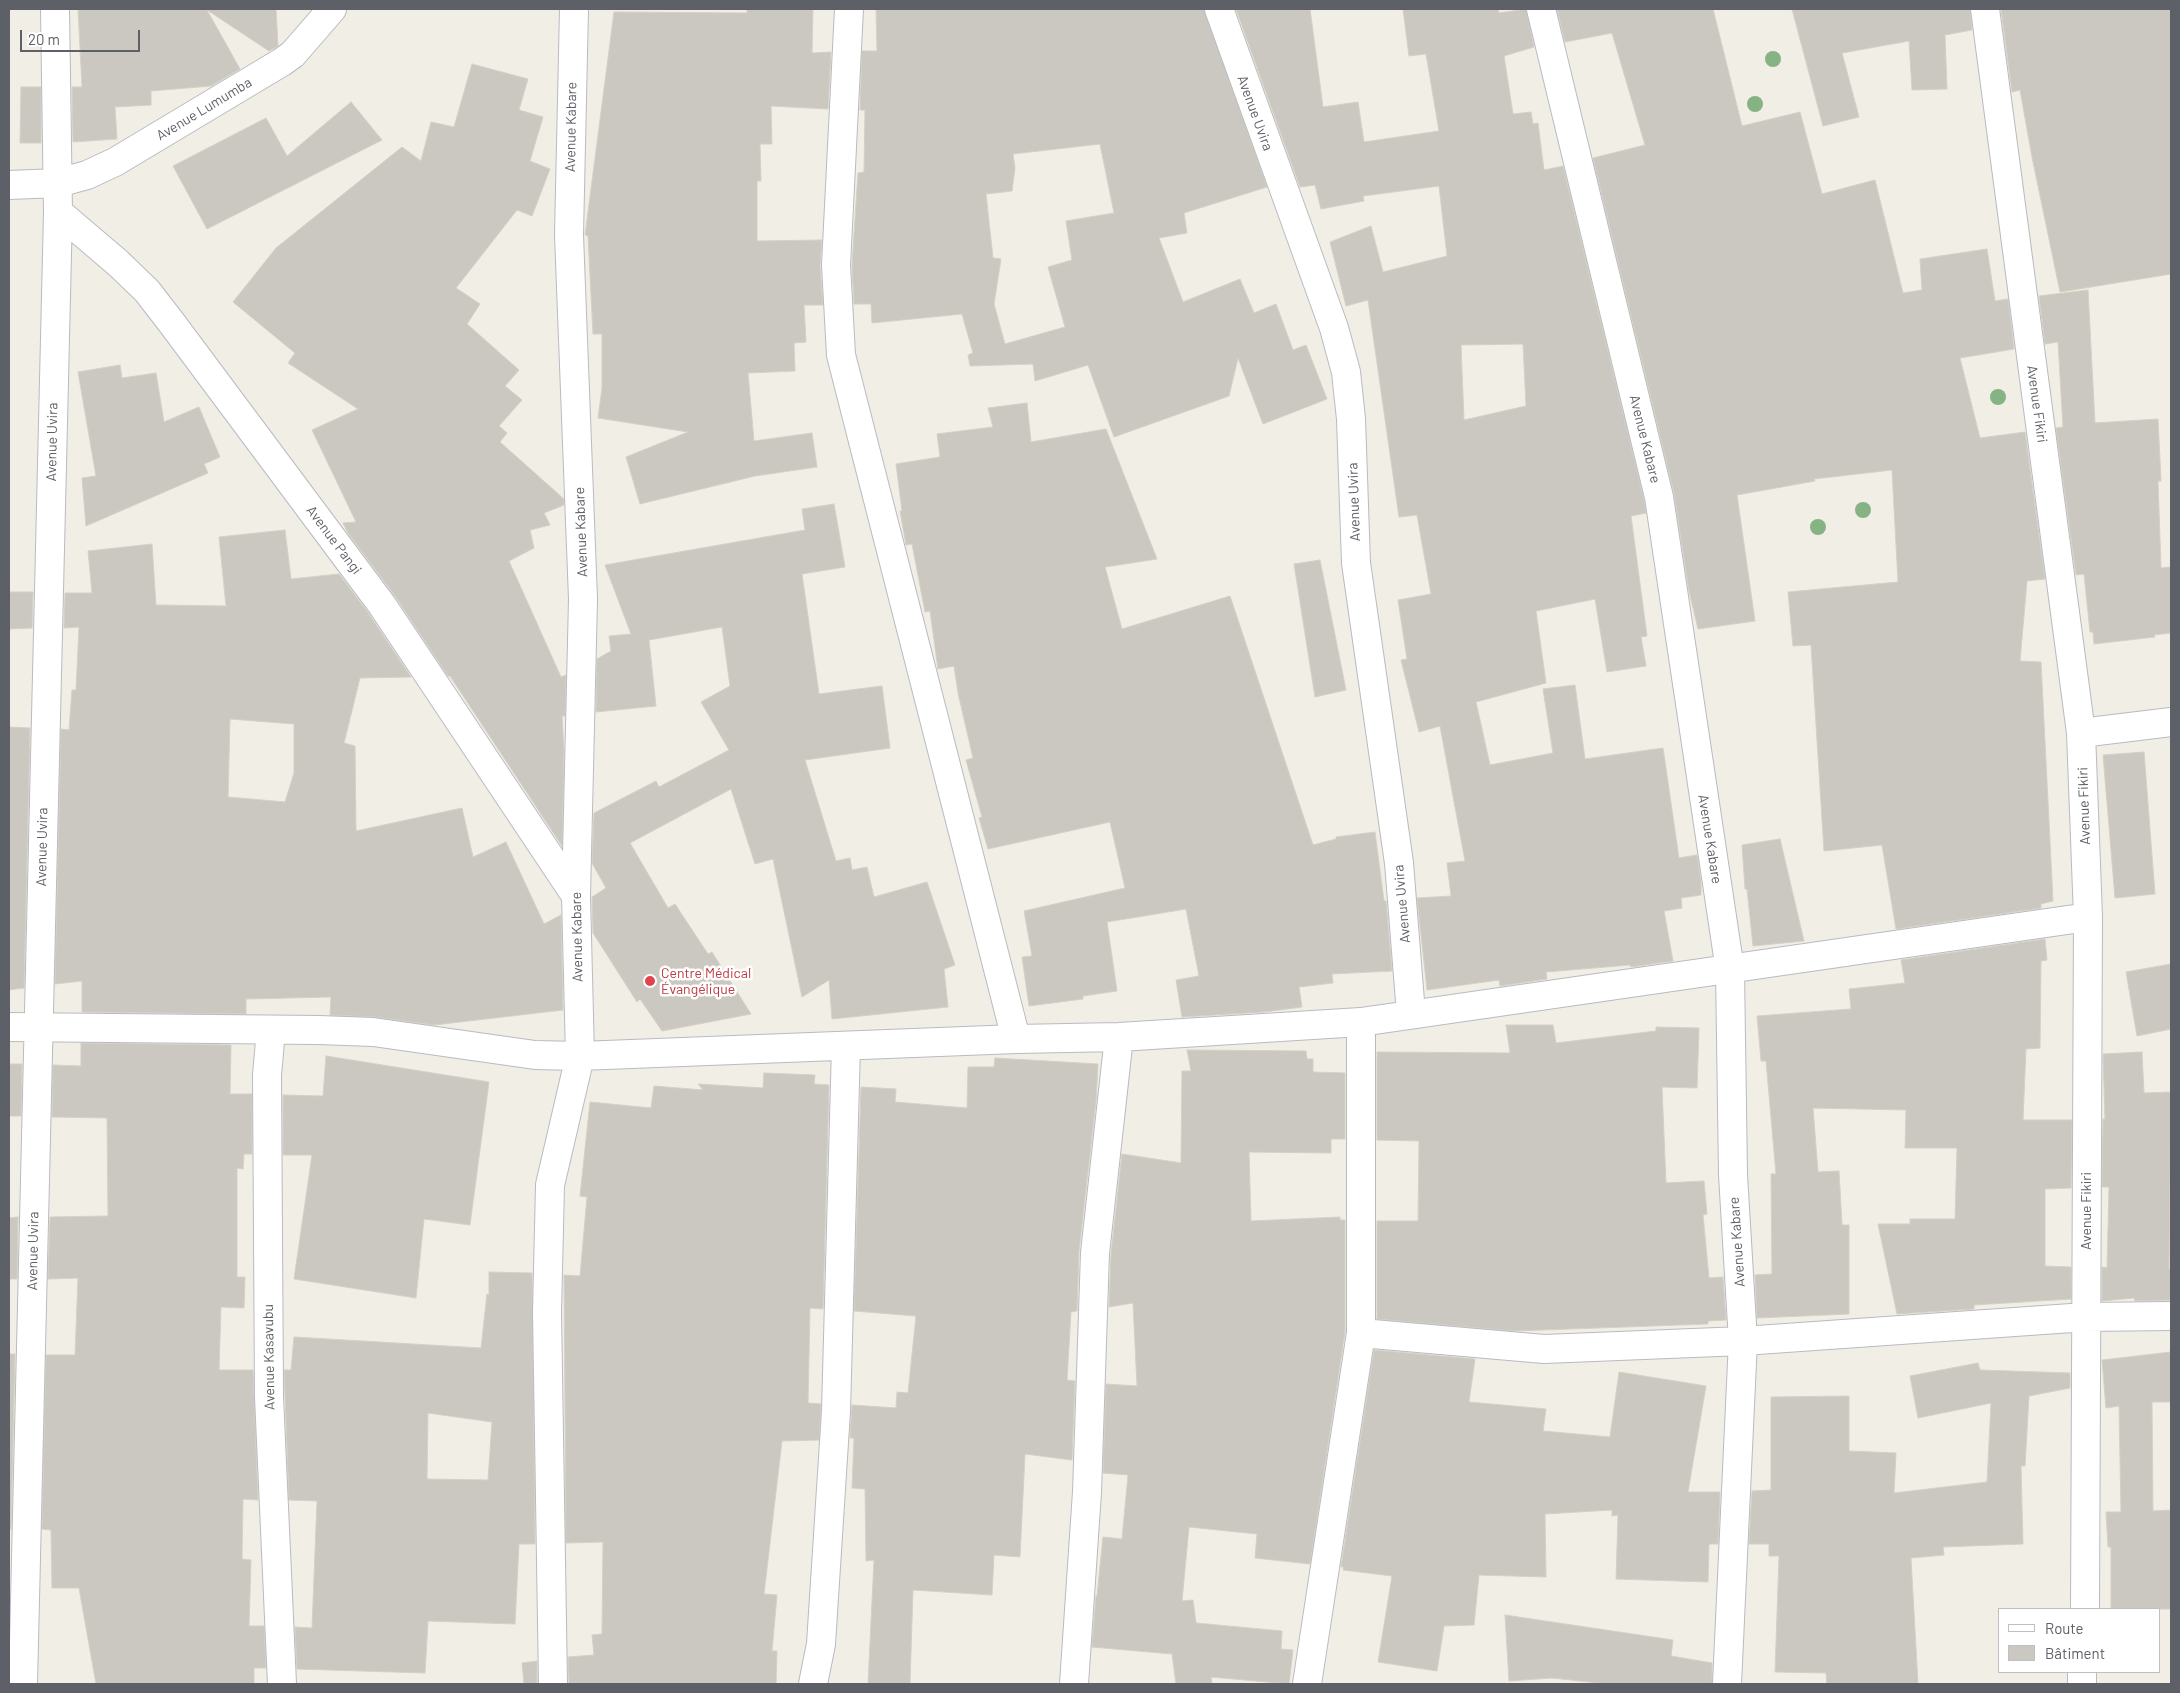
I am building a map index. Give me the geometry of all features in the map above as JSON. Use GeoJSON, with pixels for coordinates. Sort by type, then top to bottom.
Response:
{"type":"FeatureCollection","features":[{"type":"Feature","properties":{"kind":"street","name":"Avenue Uvira"},"geometry":{"type":"LineString","coordinates":[[23,1684],[58,212],[56,9]]}},
{"type":"Feature","properties":{"kind":"street","name":"Avenue Lumumba"},"geometry":{"type":"LineString","coordinates":[[9,185],[58,183],[87,175],[116,162],[282,62],[293,54],[332,9]]}},
{"type":"Feature","properties":{"kind":"street","name":"Avenue Kabare"},"geometry":{"type":"LineString","coordinates":[[553,1684],[547,1312],[550,1185],[580,1056],[576,896],[583,599],[569,236],[574,9]]}},
{"type":"Feature","properties":{"kind":"street"},"geometry":{"type":"LineString","coordinates":[[849,9],[836,265],[841,356],[1016,1039]]}},
{"type":"Feature","properties":{"kind":"street","name":"Avenue Uvira"},"geometry":{"type":"LineString","coordinates":[[1219,9],[1330,319],[1346,372],[1351,419],[1356,563],[1399,863],[1411,1014]]}},
{"type":"Feature","properties":{"kind":"street","name":"Avenue Kabare"},"geometry":{"type":"LineString","coordinates":[[1541,9],[1659,497],[1730,970],[1733,1175],[1743,1341],[1727,1684]]}},
{"type":"Feature","properties":{"kind":"street","name":"Avenue Fikiri"},"geometry":{"type":"LineString","coordinates":[[1985,9],[2081,733],[2088,917],[2085,1608]]}},
{"type":"Feature","properties":{"kind":"street","name":"Avenue Pangi"},"geometry":{"type":"LineString","coordinates":[[58,212],[118,262],[146,291],[171,322],[382,605],[576,896]]}},
{"type":"Feature","properties":{"kind":"street"},"geometry":{"type":"LineString","coordinates":[[2081,733],[2171,722]]}},
{"type":"Feature","properties":{"kind":"street"},"geometry":{"type":"LineString","coordinates":[[9,1027],[373,1032],[535,1054],[580,1056],[1016,1039],[1119,1037],[1361,1022],[2088,917]]}},
{"type":"Feature","properties":{"kind":"street"},"geometry":{"type":"LineString","coordinates":[[1307,1684],[1361,1334],[1361,1022]]}},
{"type":"Feature","properties":{"kind":"street","name":"Avenue Kasavubu"},"geometry":{"type":"LineString","coordinates":[[271,1030],[267,1075],[269,1397],[282,1684]]}},
{"type":"Feature","properties":{"kind":"street"},"geometry":{"type":"LineString","coordinates":[[1074,1684],[1087,1492],[1095,1254],[1119,1037]]}},
{"type":"Feature","properties":{"kind":"street"},"geometry":{"type":"LineString","coordinates":[[813,1684],[821,1644],[836,1411],[846,1046]]}},
{"type":"Feature","properties":{"kind":"street"},"geometry":{"type":"LineString","coordinates":[[1361,1334],[1544,1349],[1743,1341],[2086,1318],[2171,1316]]}},
{"type":"Feature","properties":{"kind":"building"},"geometry":{"type":"Polygon","coordinates":[[[78,9],[276,9],[278,46],[269,51],[207,10],[240,69],[211,86],[151,91],[151,105],[115,107],[117,139],[73,142],[72,87],[82,87],[78,9]]]}},
{"type":"Feature","properties":{"kind":"building"},"geometry":{"type":"Polygon","coordinates":[[[747,9],[813,9],[812,53],[831,52],[828,109],[771,106],[772,144],[760,144],[761,181],[757,181],[757,241],[822,240],[820,266],[823,305],[804,305],[806,342],[794,343],[795,371],[748,373],[754,441],[812,433],[817,467],[755,476],[640,504],[626,457],[688,432],[598,418],[602,388],[602,334],[593,334],[588,236],[585,235],[614,12],[747,13],[747,9]]]}},
{"type":"Feature","properties":{"kind":"building"},"geometry":{"type":"Polygon","coordinates":[[[876,9],[1204,9],[1267,187],[1184,213],[1187,233],[1159,238],[1183,302],[1240,279],[1254,313],[1276,304],[1293,350],[1306,345],[1327,399],[1263,424],[1238,358],[1229,396],[1114,437],[1088,365],[1035,381],[1033,364],[970,366],[968,355],[973,353],[962,314],[872,323],[871,304],[854,304],[852,265],[858,173],[864,172],[865,110],[860,110],[862,51],[877,51],[876,9]],[[1100,144],[1013,154],[1015,168],[1012,191],[986,194],[993,258],[1001,259],[994,304],[1005,344],[1065,327],[1048,267],[1072,260],[1066,221],[1114,213],[1100,144]]]}},
{"type":"Feature","properties":{"kind":"building"},"geometry":{"type":"Polygon","coordinates":[[[1236,9],[1310,9],[1323,107],[1358,102],[1364,142],[1439,131],[1426,54],[1409,56],[1403,9],[1498,9],[1499,13],[1526,9],[1534,47],[1504,56],[1513,114],[1531,112],[1533,124],[1538,123],[1544,170],[1563,166],[1644,500],[1646,513],[1631,516],[1647,636],[1641,637],[1646,666],[1607,672],[1595,599],[1536,611],[1546,683],[1476,702],[1490,765],[1553,753],[1543,689],[1575,685],[1585,759],[1663,748],[1679,858],[1697,855],[1701,882],[1701,895],[1681,898],[1682,908],[1664,911],[1673,961],[1631,967],[1630,965],[1546,972],[1547,979],[1500,986],[1499,980],[1427,990],[1417,898],[1451,896],[1447,863],[1465,861],[1440,726],[1419,732],[1401,660],[1407,659],[1398,600],[1431,594],[1417,515],[1399,517],[1368,300],[1346,306],[1330,242],[1371,226],[1383,272],[1447,256],[1439,186],[1363,196],[1364,201],[1321,209],[1315,185],[1300,187],[1236,9]],[[1523,344],[1461,345],[1464,420],[1526,406],[1523,344]]]}},
{"type":"Feature","properties":{"kind":"building"},"geometry":{"type":"Polygon","coordinates":[[[1557,9],[1713,9],[1742,126],[1800,112],[1822,194],[1875,180],[1903,293],[1922,290],[1920,259],[1987,249],[1995,301],[2008,299],[2014,349],[1960,358],[1980,438],[2025,432],[2045,579],[2027,581],[2020,661],[2041,662],[2053,901],[2041,904],[2041,908],[1896,929],[1882,845],[1824,851],[1811,645],[1793,646],[1788,592],[1898,582],[1892,470],[1814,479],[1815,481],[1737,495],[1755,621],[1698,629],[1689,591],[1674,493],[1593,158],[1645,145],[1612,33],[1565,42],[1557,9]]]}},
{"type":"Feature","properties":{"kind":"building"},"geometry":{"type":"Polygon","coordinates":[[[1792,9],[1970,9],[1972,30],[1945,35],[1947,89],[1912,90],[1909,41],[1842,53],[1859,117],[1823,126],[1792,9]]]}},
{"type":"Feature","properties":{"kind":"building"},"geometry":{"type":"Polygon","coordinates":[[[2001,9],[2171,9],[2171,274],[2060,292],[2020,90],[2012,92],[2001,9]]]}},
{"type":"Feature","properties":{"kind":"building"},"geometry":{"type":"Polygon","coordinates":[[[472,64],[528,79],[519,110],[543,117],[530,161],[550,169],[532,216],[517,210],[456,288],[480,304],[467,324],[519,370],[505,386],[522,400],[499,426],[507,433],[500,442],[564,499],[564,505],[544,513],[550,525],[530,530],[534,548],[509,561],[561,677],[566,675],[565,716],[562,716],[564,751],[562,846],[450,676],[448,676],[395,596],[348,533],[343,523],[356,522],[312,430],[358,409],[288,363],[295,353],[233,302],[276,248],[402,147],[421,161],[431,122],[454,127],[472,64]]]}},
{"type":"Feature","properties":{"kind":"building"},"geometry":{"type":"Polygon","coordinates":[[[21,87],[41,87],[41,143],[20,143],[21,87]]]}},
{"type":"Feature","properties":{"kind":"building"},"geometry":{"type":"Polygon","coordinates":[[[351,102],[382,140],[207,229],[173,166],[266,118],[287,156],[351,102]]]}},
{"type":"Feature","properties":{"kind":"building"},"geometry":{"type":"Polygon","coordinates":[[[2088,290],[2095,423],[2158,419],[2161,481],[2158,481],[2161,568],[2171,567],[2171,633],[2154,635],[2155,637],[2094,644],[2093,632],[2090,632],[2084,574],[2076,575],[2056,428],[2063,427],[2058,342],[2045,344],[2039,296],[2088,290]]]}},
{"type":"Feature","properties":{"kind":"building"},"geometry":{"type":"Polygon","coordinates":[[[120,365],[122,378],[156,373],[164,422],[199,407],[220,457],[204,464],[208,473],[86,526],[82,478],[96,476],[78,372],[120,365]]]}},
{"type":"Feature","properties":{"kind":"building"},"geometry":{"type":"Polygon","coordinates":[[[1027,403],[1031,442],[1106,429],[1157,559],[1105,567],[1122,629],[1230,596],[1313,845],[1336,839],[1336,837],[1375,832],[1384,901],[1386,901],[1392,971],[1332,974],[1333,983],[1299,987],[1302,1007],[1264,1012],[1182,1017],[1176,980],[1199,976],[1186,909],[1107,922],[1117,991],[1083,996],[1083,999],[1029,1006],[1022,957],[1032,956],[1024,911],[1125,888],[1110,822],[988,849],[979,818],[982,817],[966,760],[973,758],[958,693],[954,666],[938,669],[930,611],[925,612],[912,544],[906,545],[900,511],[902,511],[896,464],[940,457],[937,434],[993,427],[988,408],[1027,403]]]}},
{"type":"Feature","properties":{"kind":"building"},"geometry":{"type":"Polygon","coordinates":[[[834,504],[845,567],[802,574],[819,694],[882,686],[890,748],[805,760],[836,861],[850,858],[852,870],[867,867],[874,897],[927,882],[955,965],[944,969],[948,1007],[832,1019],[829,980],[802,997],[773,859],[755,864],[731,789],[630,843],[668,908],[675,904],[708,954],[712,952],[751,1014],[662,1031],[640,999],[637,1002],[593,933],[592,897],[606,888],[592,863],[594,813],[656,781],[659,787],[729,750],[701,702],[730,686],[722,627],[649,640],[656,706],[596,712],[597,659],[611,651],[609,636],[631,634],[605,565],[805,530],[802,509],[834,504]]]}},
{"type":"Feature","properties":{"kind":"building"},"geometry":{"type":"Polygon","coordinates":[[[285,530],[291,579],[339,574],[369,614],[411,677],[360,678],[344,743],[355,746],[356,831],[462,808],[473,857],[506,842],[544,924],[561,915],[563,1010],[434,1025],[375,1017],[330,1015],[331,997],[246,999],[246,1014],[82,1012],[82,981],[55,984],[61,729],[69,730],[72,690],[76,690],[79,627],[64,628],[65,593],[92,593],[88,551],[152,544],[156,605],[226,606],[219,537],[285,530]],[[230,719],[228,797],[285,802],[294,773],[294,724],[230,719]]]}},
{"type":"Feature","properties":{"kind":"building"},"geometry":{"type":"Polygon","coordinates":[[[1320,560],[1346,690],[1315,697],[1294,564],[1320,560]]]}},
{"type":"Feature","properties":{"kind":"building"},"geometry":{"type":"Polygon","coordinates":[[[9,592],[33,592],[32,628],[9,629],[9,592]]]}},
{"type":"Feature","properties":{"kind":"building"},"geometry":{"type":"Polygon","coordinates":[[[9,727],[30,728],[24,988],[9,990],[9,727]]]}},
{"type":"Feature","properties":{"kind":"building"},"geometry":{"type":"Polygon","coordinates":[[[2144,752],[2155,894],[2115,898],[2103,755],[2144,752]]]}},
{"type":"Feature","properties":{"kind":"building"},"geometry":{"type":"Polygon","coordinates":[[[1780,839],[1804,941],[1753,946],[1747,889],[1745,889],[1742,845],[1780,839]]]}},
{"type":"Feature","properties":{"kind":"building"},"geometry":{"type":"Polygon","coordinates":[[[2045,939],[2047,960],[2041,961],[2040,1048],[2026,1049],[2023,1120],[2072,1120],[2071,1188],[2045,1189],[2045,1266],[2071,1267],[2071,1299],[1974,1305],[1974,1309],[1897,1314],[1878,1224],[1910,1224],[1910,1219],[1955,1219],[1957,1148],[1905,1148],[1906,1110],[1813,1108],[1818,1172],[1839,1171],[1842,1225],[1849,1225],[1849,1314],[1757,1318],[1755,1275],[1772,1274],[1771,1174],[1776,1174],[1766,1061],[1761,1061],[1757,1016],[1851,1009],[1849,989],[1905,983],[1901,960],[2045,939]]]}},
{"type":"Feature","properties":{"kind":"building"},"geometry":{"type":"Polygon","coordinates":[[[2171,964],[2171,1029],[2137,1036],[2126,972],[2171,964]]]}},
{"type":"Feature","properties":{"kind":"building"},"geometry":{"type":"Polygon","coordinates":[[[1506,1025],[1553,1025],[1556,1043],[1656,1031],[1656,1027],[1699,1028],[1697,1088],[1662,1087],[1666,1183],[1704,1181],[1707,1214],[1703,1215],[1709,1278],[1723,1277],[1726,1320],[1708,1321],[1708,1324],[1514,1331],[1377,1319],[1377,1221],[1418,1221],[1419,1141],[1377,1140],[1377,1052],[1510,1053],[1506,1025]]]}},
{"type":"Feature","properties":{"kind":"building"},"geometry":{"type":"Polygon","coordinates":[[[81,1043],[231,1045],[230,1094],[252,1094],[252,1154],[244,1154],[243,1169],[237,1168],[237,1277],[245,1277],[244,1308],[221,1307],[219,1370],[253,1370],[258,1500],[243,1499],[242,1559],[251,1560],[249,1626],[264,1626],[266,1668],[254,1668],[254,1684],[96,1684],[79,1588],[52,1588],[51,1530],[42,1529],[46,1355],[75,1355],[78,1278],[48,1279],[50,1217],[108,1216],[107,1118],[52,1117],[53,1065],[81,1066],[81,1043]]]}},
{"type":"Feature","properties":{"kind":"building"},"geometry":{"type":"Polygon","coordinates":[[[1187,1050],[1306,1051],[1307,1059],[1313,1059],[1313,1072],[1345,1073],[1345,1139],[1331,1139],[1331,1153],[1249,1152],[1251,1221],[1340,1217],[1340,1220],[1345,1220],[1345,1332],[1310,1564],[1255,1558],[1257,1534],[1189,1527],[1182,1601],[1193,1600],[1196,1623],[1282,1631],[1281,1649],[1293,1650],[1289,1684],[1211,1677],[1212,1684],[1176,1684],[1172,1654],[1092,1647],[1103,1537],[1122,1539],[1128,1475],[1103,1473],[1106,1384],[1137,1386],[1133,1303],[1109,1307],[1111,1254],[1122,1154],[1181,1163],[1182,1071],[1191,1071],[1187,1050]]]}},
{"type":"Feature","properties":{"kind":"building"},"geometry":{"type":"Polygon","coordinates":[[[2142,1052],[2144,1093],[2171,1092],[2169,1269],[2171,1269],[2171,1300],[2135,1301],[2134,1298],[2102,1301],[2102,1267],[2107,1268],[2109,1187],[2102,1187],[2103,1119],[2105,1119],[2103,1054],[2142,1052]]]}},
{"type":"Feature","properties":{"kind":"building"},"geometry":{"type":"Polygon","coordinates":[[[326,1056],[489,1082],[470,1225],[424,1219],[416,1298],[294,1279],[312,1155],[283,1155],[283,1095],[323,1096],[326,1056]]]}},
{"type":"Feature","properties":{"kind":"building"},"geometry":{"type":"Polygon","coordinates":[[[995,1058],[1098,1064],[1096,1101],[1079,1251],[1077,1311],[1071,1312],[1067,1380],[1075,1381],[1072,1460],[1025,1454],[1020,1557],[994,1555],[992,1595],[913,1590],[910,1684],[868,1684],[874,1560],[866,1561],[865,1489],[852,1488],[854,1438],[850,1438],[852,1405],[896,1408],[897,1392],[908,1393],[916,1316],[854,1311],[861,1087],[896,1089],[895,1102],[967,1108],[968,1067],[994,1067],[995,1058]]]}},
{"type":"Feature","properties":{"kind":"building"},"geometry":{"type":"Polygon","coordinates":[[[9,1064],[22,1064],[21,1116],[9,1116],[9,1064]]]}},
{"type":"Feature","properties":{"kind":"building"},"geometry":{"type":"Polygon","coordinates":[[[764,1073],[815,1075],[814,1084],[829,1085],[823,1309],[810,1308],[808,1403],[821,1404],[819,1440],[782,1441],[764,1594],[777,1595],[772,1651],[777,1651],[776,1684],[569,1684],[568,1657],[594,1655],[592,1635],[602,1634],[603,1542],[566,1543],[564,1275],[580,1276],[587,1197],[580,1196],[590,1102],[651,1108],[654,1086],[703,1090],[698,1084],[763,1088],[764,1073]]]}},
{"type":"Feature","properties":{"kind":"building"},"geometry":{"type":"Polygon","coordinates":[[[18,1217],[17,1279],[9,1279],[9,1218],[18,1217]]]}},
{"type":"Feature","properties":{"kind":"building"},"geometry":{"type":"Polygon","coordinates":[[[489,1272],[532,1273],[535,1544],[519,1544],[515,1624],[428,1621],[425,1673],[297,1669],[295,1627],[312,1628],[317,1501],[289,1500],[284,1370],[291,1370],[294,1337],[481,1348],[487,1294],[489,1295],[489,1272]],[[428,1413],[427,1479],[488,1480],[492,1422],[428,1413]]]}},
{"type":"Feature","properties":{"kind":"building"},"geometry":{"type":"Polygon","coordinates":[[[1374,1350],[1475,1359],[1469,1402],[1546,1409],[1543,1431],[1610,1437],[1619,1372],[1706,1386],[1688,1492],[1720,1492],[1718,1544],[1709,1544],[1708,1582],[1616,1579],[1618,1515],[1612,1516],[1612,1510],[1545,1514],[1546,1577],[1479,1575],[1474,1625],[1444,1626],[1437,1671],[1378,1662],[1392,1576],[1343,1570],[1344,1567],[1341,1567],[1374,1350]]]}},
{"type":"Feature","properties":{"kind":"building"},"geometry":{"type":"Polygon","coordinates":[[[2171,1352],[2171,1402],[2152,1402],[2153,1511],[2171,1510],[2171,1609],[2111,1608],[2111,1547],[2108,1547],[2106,1512],[2121,1512],[2119,1406],[2106,1408],[2102,1360],[2171,1352]]]}},
{"type":"Feature","properties":{"kind":"building"},"geometry":{"type":"Polygon","coordinates":[[[9,1354],[15,1354],[11,1529],[9,1529],[9,1354]]]}},
{"type":"Feature","properties":{"kind":"building"},"geometry":{"type":"Polygon","coordinates":[[[1978,1363],[1980,1370],[2070,1373],[2070,1388],[2029,1396],[2025,1466],[2021,1466],[2023,1544],[1943,1547],[1944,1555],[1911,1558],[1918,1684],[1827,1684],[1826,1673],[1775,1672],[1779,1556],[1769,1556],[1769,1544],[1749,1544],[1752,1491],[1771,1490],[1771,1397],[1849,1396],[1849,1451],[1896,1453],[1894,1493],[1987,1482],[1991,1403],[1918,1418],[1910,1376],[1978,1363]]]}},
{"type":"Feature","properties":{"kind":"building"},"geometry":{"type":"Polygon","coordinates":[[[1505,1615],[1673,1640],[1671,1656],[1712,1663],[1712,1684],[1608,1684],[1552,1678],[1509,1681],[1505,1615]]]}},
{"type":"Feature","properties":{"kind":"building"},"geometry":{"type":"Polygon","coordinates":[[[537,1661],[537,1684],[524,1684],[522,1663],[537,1661]]]}},
{"type":"Feature","properties":{"kind":"place","name":"Centre Médical Évangélique"},"geometry":{"type":"Point","coordinates":[650,981]}}]}
